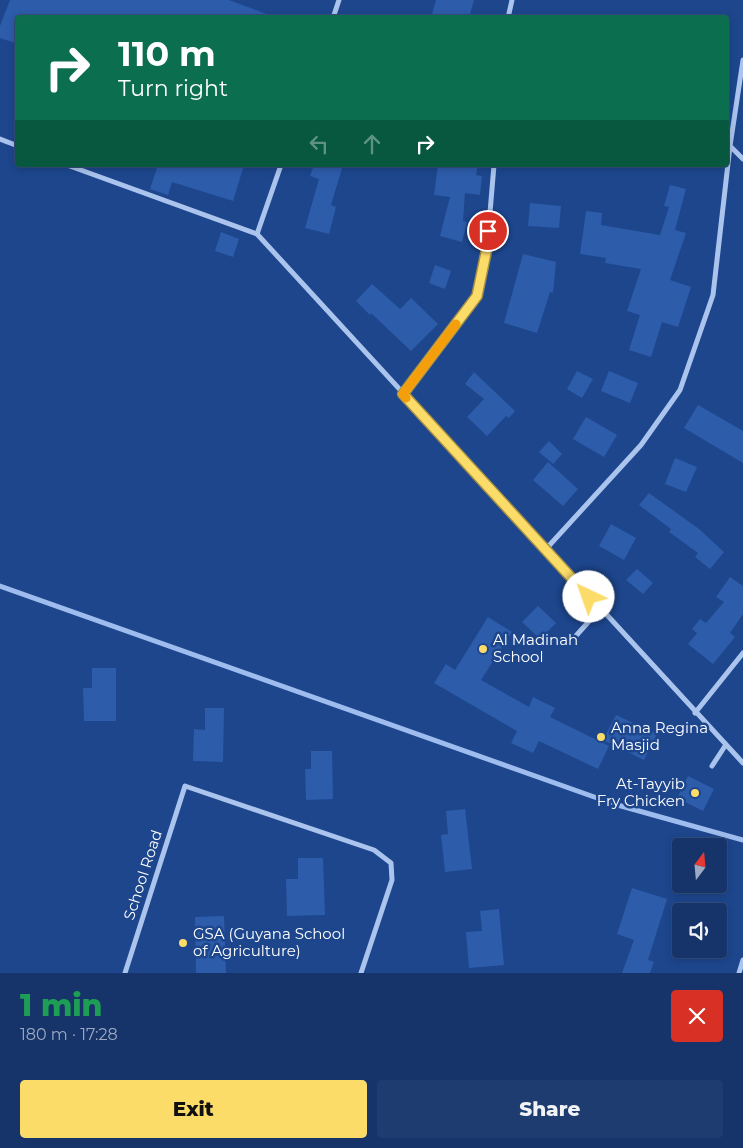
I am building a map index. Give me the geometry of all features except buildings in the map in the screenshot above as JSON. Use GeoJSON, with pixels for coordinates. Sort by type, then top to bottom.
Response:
{"type":"FeatureCollection","features":[{"type":"Feature","properties":{"kind":"street"},"geometry":{"type":"LineString","coordinates":[[334,15],[339,0]]}},
{"type":"Feature","properties":{"kind":"street"},"geometry":{"type":"LineString","coordinates":[[509,15],[512,0]]}},
{"type":"Feature","properties":{"kind":"street"},"geometry":{"type":"LineString","coordinates":[[729,155],[743,60]]}},
{"type":"Feature","properties":{"kind":"street"},"geometry":{"type":"LineString","coordinates":[[0,139],[15,145]]}},
{"type":"Feature","properties":{"kind":"street"},"geometry":{"type":"LineString","coordinates":[[730,146],[743,159]]}},
{"type":"Feature","properties":{"kind":"street"},"geometry":{"type":"LineString","coordinates":[[73,167],[257,234],[743,764]]}},
{"type":"Feature","properties":{"kind":"street"},"geometry":{"type":"LineString","coordinates":[[257,234],[280,167]]}},
{"type":"Feature","properties":{"kind":"street"},"geometry":{"type":"LineString","coordinates":[[403,394],[477,296],[487,248],[494,167]]}},
{"type":"Feature","properties":{"kind":"street"},"geometry":{"type":"LineString","coordinates":[[546,549],[640,445],[680,390],[713,295],[728,167]]}},
{"type":"Feature","properties":{"kind":"street"},"geometry":{"type":"LineString","coordinates":[[574,638],[600,609]]}},
{"type":"Feature","properties":{"kind":"street"},"geometry":{"type":"LineString","coordinates":[[695,713],[743,653]]}},
{"type":"Feature","properties":{"kind":"street"},"geometry":{"type":"LineString","coordinates":[[712,766],[725,746]]}},
{"type":"Feature","properties":{"kind":"street","name":"School Road"},"geometry":{"type":"LineString","coordinates":[[125,973],[186,786],[374,850],[391,863],[392,880],[361,973]]}},
{"type":"Feature","properties":{"kind":"street"},"geometry":{"type":"LineString","coordinates":[[739,973],[743,960]]}},
{"type":"Feature","properties":{"kind":"waterway"},"geometry":{"type":"LineString","coordinates":[[0,586],[614,804],[743,840]]}},
{"type":"Feature","properties":{"kind":"slow traffic"},"geometry":{"type":"LineString","coordinates":[[406,398],[403,394],[456,324]]}},
{"type":"Feature","properties":{"kind":"place","name":"Al Madinah School"},"geometry":{"type":"Point","coordinates":[483,649]}},
{"type":"Feature","properties":{"kind":"place","name":"Anna Regina Masjid"},"geometry":{"type":"Point","coordinates":[601,737]}},
{"type":"Feature","properties":{"kind":"place","name":"At-Tayyib Fry Chicken"},"geometry":{"type":"Point","coordinates":[695,793]}},
{"type":"Feature","properties":{"kind":"place","name":"GSA (Guyana School of Agriculture)"},"geometry":{"type":"Point","coordinates":[183,943]}},
{"type":"Feature","properties":{"kind":"route"},"geometry":{"type":"LineString","coordinates":[[488,231],[487,248],[477,296],[403,394],[589,597]]}}]}
